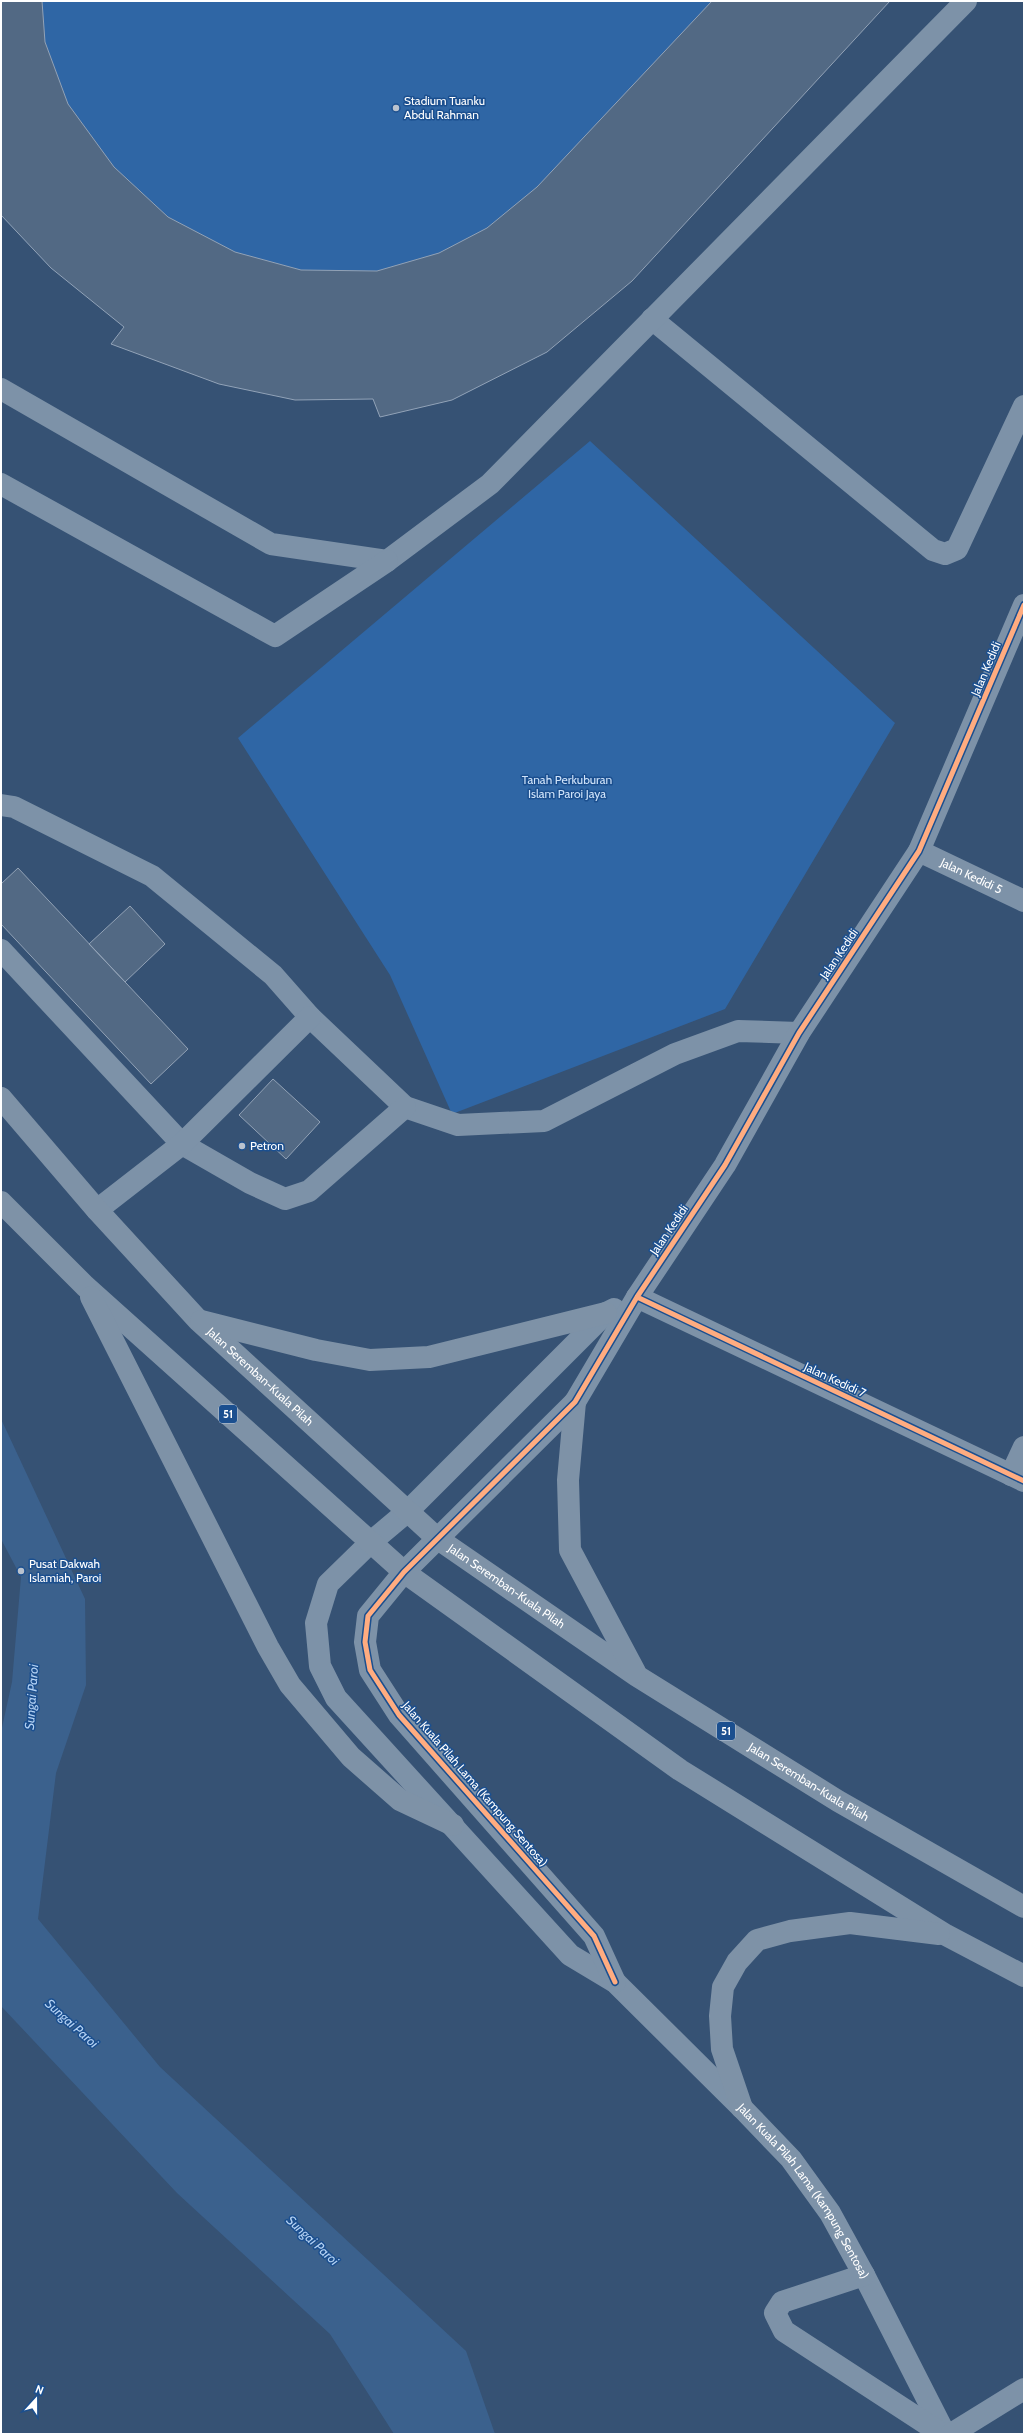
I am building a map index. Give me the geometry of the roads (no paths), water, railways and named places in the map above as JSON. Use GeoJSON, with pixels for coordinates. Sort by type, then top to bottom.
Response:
{"type":"FeatureCollection","features":[{"type":"Feature","properties":{"kind":"highway","name":"Jalan Seremban-Kuala Pilah"},"geometry":{"type":"LineString","coordinates":[[1,1098],[96,1210],[198,1320],[438,1539],[637,1676],[838,1801],[1024,1906]]}},
{"type":"Feature","properties":{"kind":"highway","name":"51"},"geometry":{"type":"LineString","coordinates":[[1,1202],[85,1286],[404,1572],[680,1770],[946,1935],[1024,1976]]}},
{"type":"Feature","properties":{"kind":"highway"},"geometry":{"type":"LineString","coordinates":[[85,1286],[268,1647],[290,1685],[351,1757],[400,1800],[453,1825]]}},
{"type":"Feature","properties":{"kind":"highway"},"geometry":{"type":"LineString","coordinates":[[198,1320],[316,1350],[370,1360],[428,1358],[606,1313]]}},
{"type":"Feature","properties":{"kind":"highway"},"geometry":{"type":"LineString","coordinates":[[575,1402],[568,1480],[570,1550],[637,1676]]}},
{"type":"Feature","properties":{"kind":"highway"},"geometry":{"type":"LineString","coordinates":[[742,2108],[722,2049],[721,2008],[723,1987],[737,1962],[757,1940],[790,1931],[850,1923],[946,1935]]}},
{"type":"Feature","properties":{"kind":"street"},"geometry":{"type":"LineString","coordinates":[[1,484],[275,636],[387,561],[490,484],[966,1]]}},
{"type":"Feature","properties":{"kind":"street"},"geometry":{"type":"LineString","coordinates":[[652,319],[933,550],[945,554],[957,549],[1024,406]]}},
{"type":"Feature","properties":{"kind":"street"},"geometry":{"type":"LineString","coordinates":[[1,389],[271,544],[387,561]]}},
{"type":"Feature","properties":{"kind":"street","name":"Jalan Kedidi"},"geometry":{"type":"LineString","coordinates":[[575,1402],[637,1297],[725,1165],[798,1033],[919,851],[1024,605]]}},
{"type":"Feature","properties":{"kind":"street"},"geometry":{"type":"LineString","coordinates":[[1,805],[14,807],[152,876],[273,975],[310,1017],[405,1107],[458,1125],[544,1121],[675,1054],[738,1031],[798,1033]]}},
{"type":"Feature","properties":{"kind":"street","name":"Jalan Kedidi 5"},"geometry":{"type":"LineString","coordinates":[[919,851],[1024,901]]}},
{"type":"Feature","properties":{"kind":"street"},"geometry":{"type":"LineString","coordinates":[[1,950],[182,1144],[250,1183],[285,1199],[309,1191],[405,1107]]}},
{"type":"Feature","properties":{"kind":"street"},"geometry":{"type":"LineString","coordinates":[[96,1210],[182,1144],[310,1017]]}},
{"type":"Feature","properties":{"kind":"street","name":"Jalan Kuala Pilah Lama (Kampung Sentosa)"},"geometry":{"type":"LineString","coordinates":[[637,1297],[606,1313],[408,1511],[371,1542],[328,1584],[316,1623],[320,1666],[336,1698],[570,1955],[615,1982],[742,2108],[790,2159],[830,2213],[864,2274],[943,2434]]}},
{"type":"Feature","properties":{"kind":"street","name":"Jalan Kedidi 7"},"geometry":{"type":"LineString","coordinates":[[637,1297],[1017,1478]]}},
{"type":"Feature","properties":{"kind":"street","name":"Jalan Kuala Pilah Lama (Kampung Sentosa)"},"geometry":{"type":"LineString","coordinates":[[575,1402],[404,1572],[368,1616],[365,1642],[370,1670],[399,1714],[594,1936],[615,1982]]}},
{"type":"Feature","properties":{"kind":"street"},"geometry":{"type":"LineString","coordinates":[[1017,1478],[1024,1447]]}},
{"type":"Feature","properties":{"kind":"street"},"geometry":{"type":"LineString","coordinates":[[864,2274],[782,2302],[775,2312],[784,2331],[943,2434]]}},
{"type":"Feature","properties":{"kind":"street"},"geometry":{"type":"LineString","coordinates":[[951,2434],[1024,2389]]}},
{"type":"Feature","properties":{"kind":"water","name":"Sungai Paroi"},"geometry":{"type":"Polygon","coordinates":[[[1,1419],[85,1599],[86,1685],[56,1773],[38,1919],[160,2067],[466,2351],[495,2434],[394,2434],[330,2334],[177,2193],[1,2006],[1,1732],[12,1682],[21,1577],[1,1539],[1,1419]]]}},
{"type":"Feature","properties":{"kind":"place","name":"Stadium Tuanku Abdul Rahman"},"geometry":{"type":"Point","coordinates":[396,108]}},
{"type":"Feature","properties":{"kind":"place","name":"Petron"},"geometry":{"type":"Point","coordinates":[242,1146]}},
{"type":"Feature","properties":{"kind":"place","name":"Pusat Dakwah Islamiah, Paroi"},"geometry":{"type":"Point","coordinates":[21,1571]}},
{"type":"Feature","properties":{"kind":"park label","name":"Tanah Perkuburan Islam Paroi Jaya"},"geometry":{"type":"Point","coordinates":[567,787]}}]}
